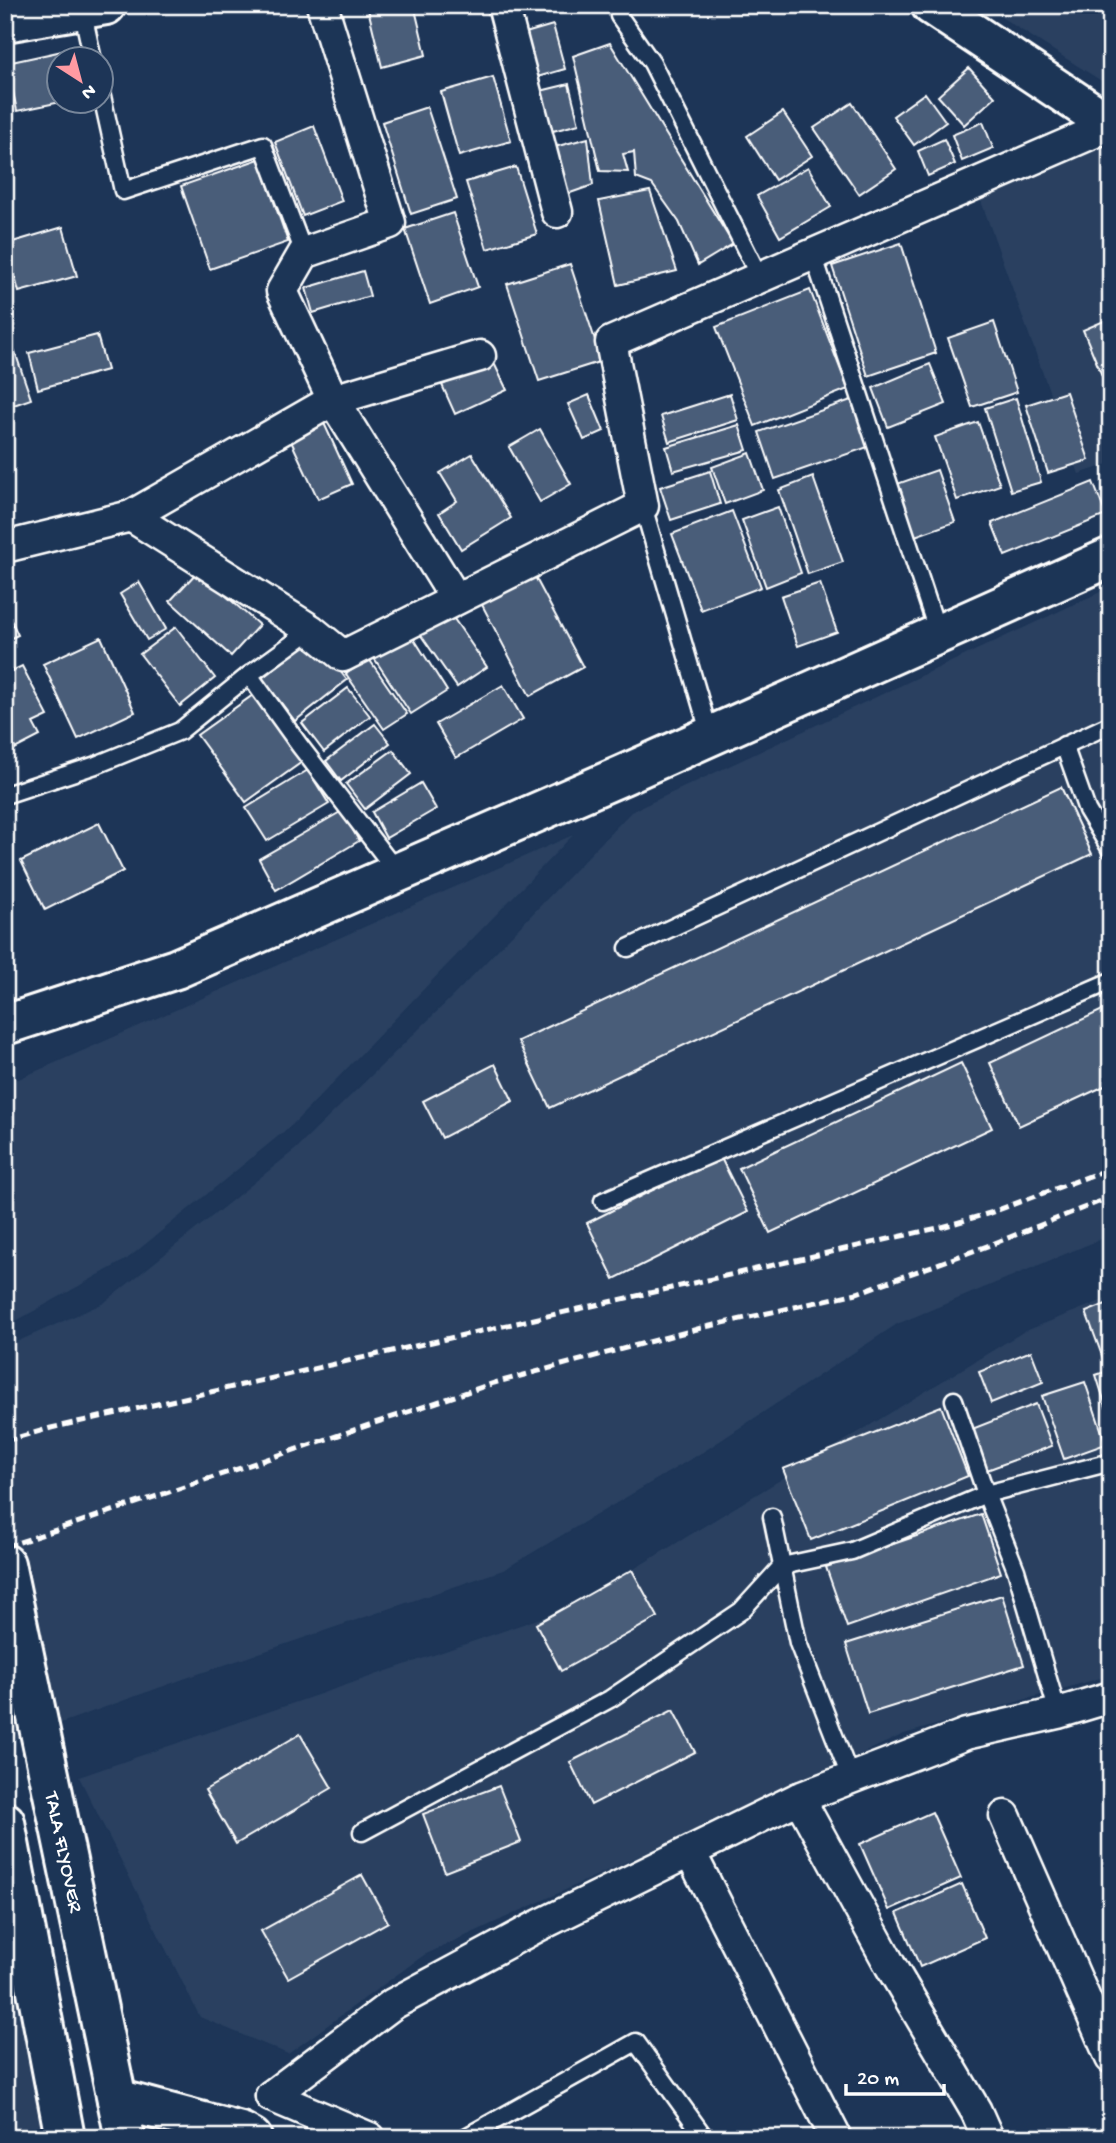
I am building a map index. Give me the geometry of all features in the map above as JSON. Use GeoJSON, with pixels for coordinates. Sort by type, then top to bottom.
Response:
{"type":"FeatureCollection","features":[{"type":"Feature","properties":{"kind":"street"},"geometry":{"type":"LineString","coordinates":[[322,5],[390,223],[304,253],[282,290],[333,400],[456,598]]}},
{"type":"Feature","properties":{"kind":"street"},"geometry":{"type":"LineString","coordinates":[[503,5],[557,212]]}},
{"type":"Feature","properties":{"kind":"street"},"geometry":{"type":"LineString","coordinates":[[931,5],[1111,125]]}},
{"type":"Feature","properties":{"kind":"street"},"geometry":{"type":"LineString","coordinates":[[5,22],[94,7]]}},
{"type":"Feature","properties":{"kind":"street"},"geometry":{"type":"LineString","coordinates":[[131,516],[311,629],[343,656],[643,506],[611,342],[1111,125]]}},
{"type":"Feature","properties":{"kind":"street"},"geometry":{"type":"LineString","coordinates":[[5,547],[131,516],[333,400],[480,356]]}},
{"type":"Feature","properties":{"kind":"street"},"geometry":{"type":"LineString","coordinates":[[5,1026],[176,969],[710,736],[1111,557]]}},
{"type":"Feature","properties":{"kind":"street","name":"TALA FLYOVER"},"geometry":{"type":"LineString","coordinates":[[5,1564],[125,2138]]}},
{"type":"Feature","properties":{"kind":"street"},"geometry":{"type":"LineString","coordinates":[[370,2138],[271,2096],[393,2004],[538,1926],[799,1798],[966,1734],[1111,1698]]}},
{"type":"Feature","properties":{"kind":"street"},"geometry":{"type":"LineString","coordinates":[[799,1798],[890,1965],[976,2111],[988,2138]]}},
{"type":"Feature","properties":{"kind":"street"},"geometry":{"type":"LineString","coordinates":[[1005,1816],[1111,2058]]}},
{"type":"Feature","properties":{"kind":"street"},"geometry":{"type":"LineString","coordinates":[[5,1822],[65,2138]]}},
{"type":"Feature","properties":{"kind":"street"},"geometry":{"type":"LineString","coordinates":[[690,1852],[836,2138]]}},
{"type":"Feature","properties":{"kind":"street"},"geometry":{"type":"LineString","coordinates":[[117,2099],[241,2132],[251,2138]]}},
{"type":"Feature","properties":{"kind":"lane"},"geometry":{"type":"LineString","coordinates":[[93,46],[94,7]]}},
{"type":"Feature","properties":{"kind":"lane"},"geometry":{"type":"LineString","coordinates":[[619,16],[652,63],[759,276]]}},
{"type":"Feature","properties":{"kind":"lane"},"geometry":{"type":"LineString","coordinates":[[106,116],[123,191],[263,145],[304,253]]}},
{"type":"Feature","properties":{"kind":"lane"},"geometry":{"type":"LineString","coordinates":[[813,254],[937,633]]}},
{"type":"Feature","properties":{"kind":"lane"},"geometry":{"type":"LineString","coordinates":[[643,506],[710,736]]}},
{"type":"Feature","properties":{"kind":"lane"},"geometry":{"type":"LineString","coordinates":[[5,795],[96,765],[180,731],[248,675],[311,629]]}},
{"type":"Feature","properties":{"kind":"lane"},"geometry":{"type":"LineString","coordinates":[[248,675],[397,872]]}},
{"type":"Feature","properties":{"kind":"lane"},"geometry":{"type":"LineString","coordinates":[[628,948],[1111,724]]}},
{"type":"Feature","properties":{"kind":"lane"},"geometry":{"type":"LineString","coordinates":[[1064,745],[1087,810],[1111,850]]}},
{"type":"Feature","properties":{"kind":"lane"},"geometry":{"type":"LineString","coordinates":[[603,1201],[1111,981]]}},
{"type":"Feature","properties":{"kind":"lane"},"geometry":{"type":"LineString","coordinates":[[954,1399],[1016,1570],[1058,1713]]}},
{"type":"Feature","properties":{"kind":"lane"},"geometry":{"type":"LineString","coordinates":[[362,1832],[610,1699],[741,1611],[782,1566],[852,1550],[986,1493],[1111,1462]]}},
{"type":"Feature","properties":{"kind":"lane"},"geometry":{"type":"LineString","coordinates":[[772,1517],[798,1643],[851,1779]]}},
{"type":"Feature","properties":{"kind":"lane"},"geometry":{"type":"LineString","coordinates":[[464,2138],[636,2042],[705,2138]]}},
{"type":"Feature","properties":{"kind":"shaded area"},"geometry":{"type":"Polygon","coordinates":[[[982,5],[1111,5],[1111,87],[982,5]]]}},
{"type":"Feature","properties":{"kind":"shaded area"},"geometry":{"type":"Polygon","coordinates":[[[1111,123],[1111,463],[1079,474],[980,198],[1111,123]]]}},
{"type":"Feature","properties":{"kind":"shaded area"},"geometry":{"type":"Polygon","coordinates":[[[1111,587],[1111,1235],[897,1324],[706,1450],[503,1570],[5,1743],[5,1347],[104,1303],[296,1149],[454,995],[631,812],[1111,587]]]}},
{"type":"Feature","properties":{"kind":"shaded area"},"geometry":{"type":"Polygon","coordinates":[[[573,835],[292,1125],[127,1259],[7,1326],[5,1085],[573,835]]]}},
{"type":"Feature","properties":{"kind":"shaded area"},"geometry":{"type":"Polygon","coordinates":[[[1111,1297],[1111,1675],[904,1734],[424,1955],[288,2054],[200,2017],[79,1777],[570,1608],[1023,1332],[1111,1297]]]}},
{"type":"Feature","properties":{"kind":"shaded area"},"geometry":{"type":"Polygon","coordinates":[[[5,1937],[43,2138],[5,2138],[5,1937]]]}},
{"type":"Feature","properties":{"kind":"building"},"geometry":{"type":"Polygon","coordinates":[[[367,5],[414,5],[426,55],[382,67],[367,5]]]}},
{"type":"Feature","properties":{"kind":"building"},"geometry":{"type":"Polygon","coordinates":[[[553,25],[565,69],[527,80],[515,36],[553,25]]]}},
{"type":"Feature","properties":{"kind":"building"},"geometry":{"type":"Polygon","coordinates":[[[610,43],[733,244],[698,265],[679,222],[652,184],[636,178],[634,152],[623,154],[628,172],[600,171],[573,56],[610,43]]]}},
{"type":"Feature","properties":{"kind":"building"},"geometry":{"type":"Polygon","coordinates":[[[46,55],[46,105],[17,111],[7,63],[46,55]]]}},
{"type":"Feature","properties":{"kind":"building"},"geometry":{"type":"Polygon","coordinates":[[[969,68],[995,97],[964,125],[938,96],[969,68]]]}},
{"type":"Feature","properties":{"kind":"building"},"geometry":{"type":"Polygon","coordinates":[[[493,77],[511,141],[459,156],[441,92],[493,77]]]}},
{"type":"Feature","properties":{"kind":"building"},"geometry":{"type":"Polygon","coordinates":[[[569,84],[579,124],[538,135],[528,94],[569,84]]]}},
{"type":"Feature","properties":{"kind":"building"},"geometry":{"type":"Polygon","coordinates":[[[925,93],[946,122],[914,145],[893,116],[925,93]]]}},
{"type":"Feature","properties":{"kind":"building"},"geometry":{"type":"Polygon","coordinates":[[[852,103],[896,169],[859,194],[814,128],[852,103]]]}},
{"type":"Feature","properties":{"kind":"building"},"geometry":{"type":"Polygon","coordinates":[[[427,107],[457,199],[411,214],[382,122],[427,107]]]}},
{"type":"Feature","properties":{"kind":"building"},"geometry":{"type":"Polygon","coordinates":[[[783,112],[812,156],[775,180],[747,136],[783,112]]]}},
{"type":"Feature","properties":{"kind":"building"},"geometry":{"type":"Polygon","coordinates":[[[983,122],[993,148],[962,161],[952,135],[983,122]]]}},
{"type":"Feature","properties":{"kind":"building"},"geometry":{"type":"Polygon","coordinates":[[[314,126],[342,201],[303,216],[275,142],[314,126]]]}},
{"type":"Feature","properties":{"kind":"building"},"geometry":{"type":"Polygon","coordinates":[[[588,138],[593,185],[559,197],[543,150],[588,138]]]}},
{"type":"Feature","properties":{"kind":"building"},"geometry":{"type":"Polygon","coordinates":[[[944,139],[955,164],[928,176],[918,151],[944,139]]]}},
{"type":"Feature","properties":{"kind":"building"},"geometry":{"type":"Polygon","coordinates":[[[259,159],[288,242],[210,269],[181,186],[259,159]]]}},
{"type":"Feature","properties":{"kind":"building"},"geometry":{"type":"Polygon","coordinates":[[[516,167],[537,234],[487,249],[466,182],[516,167]]]}},
{"type":"Feature","properties":{"kind":"building"},"geometry":{"type":"Polygon","coordinates":[[[808,167],[831,207],[780,237],[757,196],[808,167]]]}},
{"type":"Feature","properties":{"kind":"building"},"geometry":{"type":"Polygon","coordinates":[[[650,191],[677,271],[618,285],[599,201],[650,191]]]}},
{"type":"Feature","properties":{"kind":"building"},"geometry":{"type":"Polygon","coordinates":[[[453,213],[478,287],[430,304],[405,229],[453,213]]]}},
{"type":"Feature","properties":{"kind":"building"},"geometry":{"type":"Polygon","coordinates":[[[63,227],[77,276],[19,292],[6,244],[63,227]]]}},
{"type":"Feature","properties":{"kind":"building"},"geometry":{"type":"Polygon","coordinates":[[[901,243],[936,353],[868,376],[832,266],[901,243]]]}},
{"type":"Feature","properties":{"kind":"building"},"geometry":{"type":"Polygon","coordinates":[[[570,264],[602,361],[539,381],[507,284],[570,264]]]}},
{"type":"Feature","properties":{"kind":"building"},"geometry":{"type":"Polygon","coordinates":[[[363,271],[370,296],[313,313],[306,288],[363,271]]]}},
{"type":"Feature","properties":{"kind":"building"},"geometry":{"type":"Polygon","coordinates":[[[810,290],[848,389],[755,426],[716,327],[810,290]]]}},
{"type":"Feature","properties":{"kind":"building"},"geometry":{"type":"Polygon","coordinates":[[[1111,318],[1111,397],[1083,330],[1111,318]]]}},
{"type":"Feature","properties":{"kind":"building"},"geometry":{"type":"Polygon","coordinates":[[[994,322],[1017,392],[972,407],[948,338],[994,322]]]}},
{"type":"Feature","properties":{"kind":"building"},"geometry":{"type":"Polygon","coordinates":[[[97,335],[107,370],[38,389],[29,353],[97,335]]]}},
{"type":"Feature","properties":{"kind":"building"},"geometry":{"type":"Polygon","coordinates":[[[11,340],[31,399],[5,408],[5,342],[11,340]]]}},
{"type":"Feature","properties":{"kind":"building"},"geometry":{"type":"Polygon","coordinates":[[[493,361],[507,390],[455,414],[442,385],[493,361]]]}},
{"type":"Feature","properties":{"kind":"building"},"geometry":{"type":"Polygon","coordinates":[[[930,364],[946,404],[888,427],[873,388],[930,364]]]}},
{"type":"Feature","properties":{"kind":"building"},"geometry":{"type":"Polygon","coordinates":[[[1066,392],[1089,460],[1048,473],[1026,405],[1066,392]]]}},
{"type":"Feature","properties":{"kind":"building"},"geometry":{"type":"Polygon","coordinates":[[[730,394],[738,420],[669,442],[661,416],[730,394]]]}},
{"type":"Feature","properties":{"kind":"building"},"geometry":{"type":"Polygon","coordinates":[[[589,395],[604,431],[584,440],[568,404],[589,395]]]}},
{"type":"Feature","properties":{"kind":"building"},"geometry":{"type":"Polygon","coordinates":[[[1016,398],[1041,482],[1011,491],[985,408],[1016,398]]]}},
{"type":"Feature","properties":{"kind":"building"},"geometry":{"type":"Polygon","coordinates":[[[851,400],[868,447],[775,479],[759,432],[851,400]]]}},
{"type":"Feature","properties":{"kind":"building"},"geometry":{"type":"Polygon","coordinates":[[[323,421],[352,484],[318,499],[289,437],[323,421]]]}},
{"type":"Feature","properties":{"kind":"building"},"geometry":{"type":"Polygon","coordinates":[[[978,422],[1000,485],[957,500],[935,437],[978,422]]]}},
{"type":"Feature","properties":{"kind":"building"},"geometry":{"type":"Polygon","coordinates":[[[739,425],[747,450],[673,471],[666,447],[739,425]]]}},
{"type":"Feature","properties":{"kind":"building"},"geometry":{"type":"Polygon","coordinates":[[[540,429],[571,484],[540,502],[509,447],[540,429]]]}},
{"type":"Feature","properties":{"kind":"building"},"geometry":{"type":"Polygon","coordinates":[[[750,453],[763,490],[725,504],[712,467],[750,453]]]}},
{"type":"Feature","properties":{"kind":"building"},"geometry":{"type":"Polygon","coordinates":[[[472,454],[511,518],[461,549],[439,513],[457,501],[440,473],[472,454]]]}},
{"type":"Feature","properties":{"kind":"building"},"geometry":{"type":"Polygon","coordinates":[[[937,470],[955,522],[915,536],[897,484],[937,470]]]}},
{"type":"Feature","properties":{"kind":"building"},"geometry":{"type":"Polygon","coordinates":[[[710,471],[720,504],[671,520],[660,487],[710,471]]]}},
{"type":"Feature","properties":{"kind":"building"},"geometry":{"type":"Polygon","coordinates":[[[813,477],[843,562],[808,574],[779,490],[813,477]]]}},
{"type":"Feature","properties":{"kind":"building"},"geometry":{"type":"Polygon","coordinates":[[[1093,482],[1106,515],[1005,556],[992,523],[1093,482]]]}},
{"type":"Feature","properties":{"kind":"building"},"geometry":{"type":"Polygon","coordinates":[[[778,507],[801,573],[766,587],[742,520],[778,507]]]}},
{"type":"Feature","properties":{"kind":"building"},"geometry":{"type":"Polygon","coordinates":[[[732,511],[761,587],[701,610],[672,534],[732,511]]]}},
{"type":"Feature","properties":{"kind":"building"},"geometry":{"type":"Polygon","coordinates":[[[198,571],[259,625],[231,656],[170,601],[198,571]]]}},
{"type":"Feature","properties":{"kind":"building"},"geometry":{"type":"Polygon","coordinates":[[[533,573],[583,667],[530,696],[480,601],[533,573]]]}},
{"type":"Feature","properties":{"kind":"building"},"geometry":{"type":"Polygon","coordinates":[[[139,582],[166,629],[147,640],[120,594],[139,582]]]}},
{"type":"Feature","properties":{"kind":"building"},"geometry":{"type":"Polygon","coordinates":[[[820,583],[837,632],[798,646],[781,596],[820,583]]]}},
{"type":"Feature","properties":{"kind":"building"},"geometry":{"type":"Polygon","coordinates":[[[5,607],[18,635],[5,641],[5,607]]]}},
{"type":"Feature","properties":{"kind":"building"},"geometry":{"type":"Polygon","coordinates":[[[450,613],[487,667],[457,687],[420,634],[450,613]]]}},
{"type":"Feature","properties":{"kind":"building"},"geometry":{"type":"Polygon","coordinates":[[[176,627],[215,678],[180,706],[140,654],[176,627]]]}},
{"type":"Feature","properties":{"kind":"building"},"geometry":{"type":"Polygon","coordinates":[[[411,634],[447,691],[411,714],[374,658],[411,634]]]}},
{"type":"Feature","properties":{"kind":"building"},"geometry":{"type":"Polygon","coordinates":[[[101,637],[135,712],[78,739],[43,664],[101,637]]]}},
{"type":"Feature","properties":{"kind":"building"},"geometry":{"type":"Polygon","coordinates":[[[314,638],[347,680],[295,721],[262,678],[314,638]]]}},
{"type":"Feature","properties":{"kind":"building"},"geometry":{"type":"Polygon","coordinates":[[[369,659],[407,714],[384,729],[346,674],[369,659]]]}},
{"type":"Feature","properties":{"kind":"building"},"geometry":{"type":"Polygon","coordinates":[[[5,663],[10,672],[22,666],[48,716],[33,723],[40,736],[15,749],[10,739],[5,741],[5,663]]]}},
{"type":"Feature","properties":{"kind":"building"},"geometry":{"type":"Polygon","coordinates":[[[503,685],[523,719],[456,758],[436,724],[503,685]]]}},
{"type":"Feature","properties":{"kind":"building"},"geometry":{"type":"Polygon","coordinates":[[[348,688],[370,716],[324,752],[302,723],[348,688]]]}},
{"type":"Feature","properties":{"kind":"building"},"geometry":{"type":"Polygon","coordinates":[[[253,695],[302,762],[246,802],[197,735],[253,695]]]}},
{"type":"Feature","properties":{"kind":"building"},"geometry":{"type":"Polygon","coordinates":[[[375,724],[390,743],[341,781],[326,761],[375,724]]]}},
{"type":"Feature","properties":{"kind":"building"},"geometry":{"type":"Polygon","coordinates":[[[393,750],[411,774],[365,809],[346,784],[393,750]]]}},
{"type":"Feature","properties":{"kind":"building"},"geometry":{"type":"Polygon","coordinates":[[[308,770],[329,804],[267,841],[246,808],[308,770]]]}},
{"type":"Feature","properties":{"kind":"building"},"geometry":{"type":"Polygon","coordinates":[[[421,783],[436,809],[386,838],[372,812],[421,783]]]}},
{"type":"Feature","properties":{"kind":"building"},"geometry":{"type":"Polygon","coordinates":[[[1061,787],[1092,854],[550,1108],[518,1041],[1061,787]]]}},
{"type":"Feature","properties":{"kind":"building"},"geometry":{"type":"Polygon","coordinates":[[[342,811],[359,841],[276,890],[259,859],[342,811]]]}},
{"type":"Feature","properties":{"kind":"building"},"geometry":{"type":"Polygon","coordinates":[[[99,823],[123,871],[45,910],[21,861],[99,823]]]}},
{"type":"Feature","properties":{"kind":"building"},"geometry":{"type":"Polygon","coordinates":[[[1111,1006],[1111,1083],[1019,1126],[990,1063],[1111,1006]]]}},
{"type":"Feature","properties":{"kind":"building"},"geometry":{"type":"Polygon","coordinates":[[[961,1063],[992,1128],[770,1233],[739,1168],[961,1063]]]}},
{"type":"Feature","properties":{"kind":"building"},"geometry":{"type":"Polygon","coordinates":[[[495,1064],[513,1101],[442,1138],[423,1101],[495,1064]]]}},
{"type":"Feature","properties":{"kind":"building"},"geometry":{"type":"Polygon","coordinates":[[[720,1156],[748,1212],[614,1279],[587,1223],[720,1156]]]}},
{"type":"Feature","properties":{"kind":"building"},"geometry":{"type":"Polygon","coordinates":[[[1111,1302],[1111,1358],[1104,1361],[1086,1312],[1111,1302]]]}},
{"type":"Feature","properties":{"kind":"building"},"geometry":{"type":"Polygon","coordinates":[[[1031,1351],[1043,1382],[991,1403],[979,1372],[1031,1351]]]}},
{"type":"Feature","properties":{"kind":"building"},"geometry":{"type":"Polygon","coordinates":[[[1111,1370],[1111,1422],[1096,1375],[1111,1370]]]}},
{"type":"Feature","properties":{"kind":"building"},"geometry":{"type":"Polygon","coordinates":[[[1085,1382],[1106,1444],[1064,1459],[1042,1396],[1085,1382]]]}},
{"type":"Feature","properties":{"kind":"building"},"geometry":{"type":"Polygon","coordinates":[[[1036,1404],[1052,1446],[987,1470],[972,1429],[1036,1404]]]}},
{"type":"Feature","properties":{"kind":"building"},"geometry":{"type":"Polygon","coordinates":[[[941,1406],[968,1476],[811,1540],[783,1469],[941,1406]]]}},
{"type":"Feature","properties":{"kind":"building"},"geometry":{"type":"Polygon","coordinates":[[[981,1514],[1001,1573],[847,1627],[826,1567],[981,1514]]]}},
{"type":"Feature","properties":{"kind":"building"},"geometry":{"type":"Polygon","coordinates":[[[632,1570],[658,1617],[561,1671],[536,1624],[632,1570]]]}},
{"type":"Feature","properties":{"kind":"building"},"geometry":{"type":"Polygon","coordinates":[[[1002,1595],[1024,1665],[868,1714],[846,1644],[1002,1595]]]}},
{"type":"Feature","properties":{"kind":"building"},"geometry":{"type":"Polygon","coordinates":[[[673,1710],[695,1752],[591,1805],[570,1762],[673,1710]]]}},
{"type":"Feature","properties":{"kind":"building"},"geometry":{"type":"Polygon","coordinates":[[[300,1734],[332,1788],[236,1844],[205,1790],[300,1734]]]}},
{"type":"Feature","properties":{"kind":"building"},"geometry":{"type":"Polygon","coordinates":[[[499,1786],[521,1842],[445,1872],[423,1814],[499,1786]]]}},
{"type":"Feature","properties":{"kind":"building"},"geometry":{"type":"Polygon","coordinates":[[[932,1812],[961,1878],[889,1910],[860,1844],[932,1812]]]}},
{"type":"Feature","properties":{"kind":"building"},"geometry":{"type":"Polygon","coordinates":[[[362,1875],[388,1922],[288,1978],[261,1931],[362,1875]]]}},
{"type":"Feature","properties":{"kind":"building"},"geometry":{"type":"Polygon","coordinates":[[[962,1884],[985,1938],[920,1967],[897,1913],[962,1884]]]}},
{"type":"Feature","properties":{"kind":"railway"},"geometry":{"type":"LineString","coordinates":[[5,1441],[51,1428],[942,1227],[990,1213],[1111,1168]]}},
{"type":"Feature","properties":{"kind":"railway"},"geometry":{"type":"LineString","coordinates":[[5,1547],[494,1383],[701,1328],[857,1293],[990,1245],[1111,1197]]}}]}
